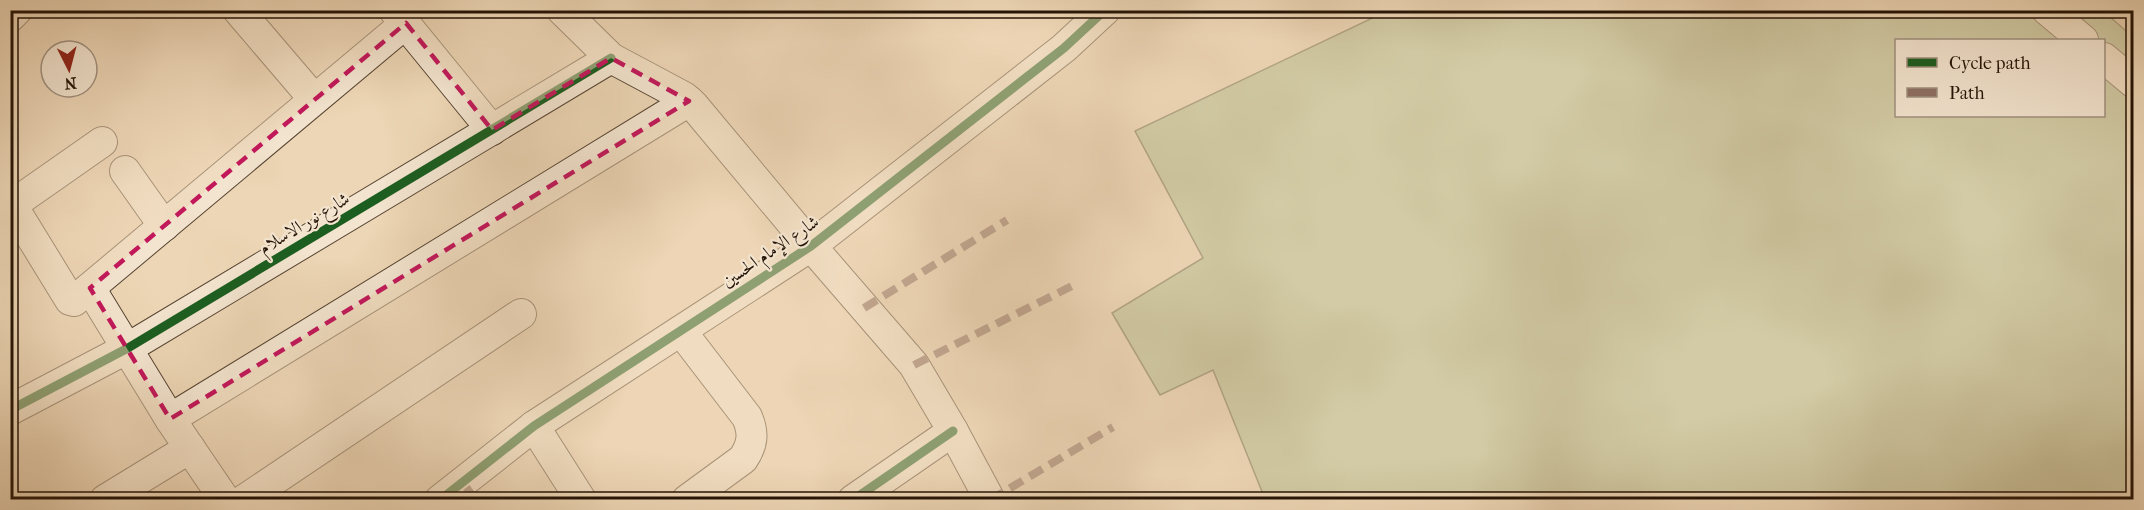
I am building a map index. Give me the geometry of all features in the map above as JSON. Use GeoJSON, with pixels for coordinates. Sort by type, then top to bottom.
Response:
{"type":"FeatureCollection","features":[{"type":"Feature","properties":{"kind":"street"},"geometry":{"type":"LineString","coordinates":[[10,17],[17,10]]}},
{"type":"Feature","properties":{"kind":"street"},"geometry":{"type":"LineString","coordinates":[[238,10],[314,99]]}},
{"type":"Feature","properties":{"kind":"street"},"geometry":{"type":"LineString","coordinates":[[562,10],[611,58],[689,100],[914,365],[990,500]]}},
{"type":"Feature","properties":{"kind":"street","name":"شارع الإمام الحسين"},"geometry":{"type":"LineString","coordinates":[[440,500],[534,426],[811,246],[1064,48],[1105,10]]}},
{"type":"Feature","properties":{"kind":"street"},"geometry":{"type":"LineString","coordinates":[[2047,10],[2082,39]]}},
{"type":"Feature","properties":{"kind":"street"},"geometry":{"type":"LineString","coordinates":[[102,142],[11,203],[70,300],[74,301],[314,99],[400,17],[492,130]]}},
{"type":"Feature","properties":{"kind":"street","name":"شارع نور الاسلام"},"geometry":{"type":"LineString","coordinates":[[10,410],[128,348],[611,58]]}},
{"type":"Feature","properties":{"kind":"street"},"geometry":{"type":"LineString","coordinates":[[2105,60],[2133,83]]}},
{"type":"Feature","properties":{"kind":"street"},"geometry":{"type":"LineString","coordinates":[[170,419],[689,100]]}},
{"type":"Feature","properties":{"kind":"street"},"geometry":{"type":"LineString","coordinates":[[125,171],[164,226]]}},
{"type":"Feature","properties":{"kind":"street"},"geometry":{"type":"LineString","coordinates":[[90,288],[170,419],[225,500]]}},
{"type":"Feature","properties":{"kind":"street"},"geometry":{"type":"LineString","coordinates":[[244,500],[522,314]]}},
{"type":"Feature","properties":{"kind":"street"},"geometry":{"type":"LineString","coordinates":[[681,331],[747,417],[752,439],[743,459],[687,500]]}},
{"type":"Feature","properties":{"kind":"street"},"geometry":{"type":"LineString","coordinates":[[534,426],[581,500]]}},
{"type":"Feature","properties":{"kind":"street"},"geometry":{"type":"LineString","coordinates":[[853,500],[953,431]]}},
{"type":"Feature","properties":{"kind":"street"},"geometry":{"type":"LineString","coordinates":[[105,500],[190,448]]}},
{"type":"Feature","properties":{"kind":"highlighted area"},"geometry":{"type":"Polygon","coordinates":[[[406,23],[492,130],[611,58],[689,101],[170,419],[90,288],[406,23]]]}},
{"type":"Feature","properties":{"kind":"green space"},"geometry":{"type":"Polygon","coordinates":[[[2102,10],[2133,37],[2133,499],[1265,499],[1213,370],[1160,395],[1112,313],[1203,258],[1135,131],[1387,11],[2102,10]]]}},
{"type":"Feature","properties":{"kind":"marked path"},"geometry":{"type":"LineString","coordinates":[[864,308],[1007,220]]}},
{"type":"Feature","properties":{"kind":"marked path"},"geometry":{"type":"LineString","coordinates":[[914,365],[1074,285]]}},
{"type":"Feature","properties":{"kind":"marked path"},"geometry":{"type":"LineString","coordinates":[[990,500],[1113,427]]}},
{"type":"Feature","properties":{"kind":"marked path"},"geometry":{"type":"LineString","coordinates":[[462,482],[476,500]]}},
{"type":"Feature","properties":{"kind":"cycle path"},"geometry":{"type":"LineString","coordinates":[[440,500],[534,426],[811,246],[1064,48],[1105,10]]}},
{"type":"Feature","properties":{"kind":"cycle path"},"geometry":{"type":"LineString","coordinates":[[10,410],[128,348],[611,58]]}},
{"type":"Feature","properties":{"kind":"cycle path"},"geometry":{"type":"LineString","coordinates":[[853,500],[953,431]]}}]}
